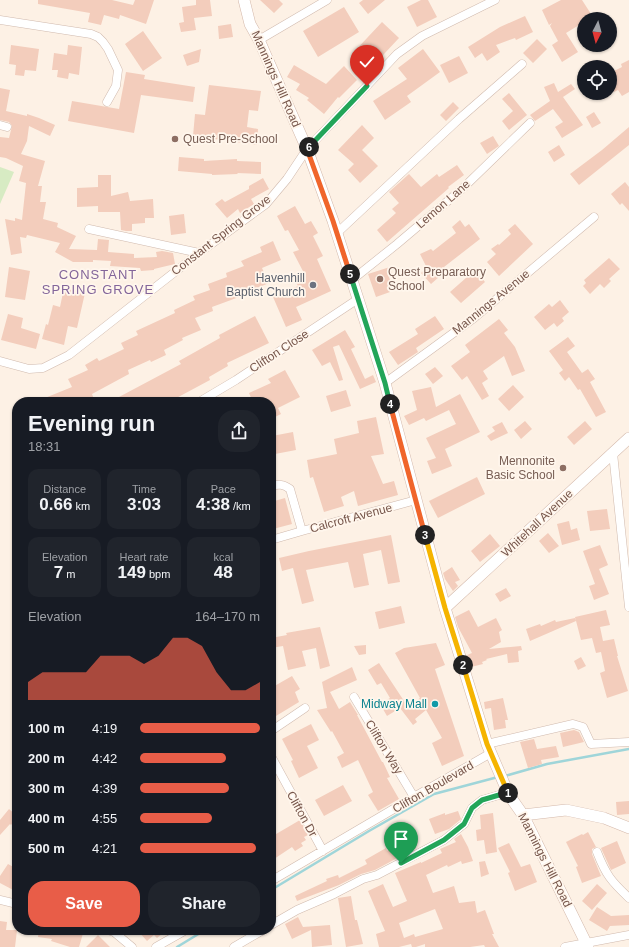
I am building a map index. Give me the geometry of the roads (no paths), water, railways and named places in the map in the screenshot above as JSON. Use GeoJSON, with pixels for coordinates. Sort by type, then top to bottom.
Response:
{"type":"FeatureCollection","features":[{"type":"Feature","properties":{"kind":"main road","name":"Mannings Hill Road"},"geometry":{"type":"LineString","coordinates":[[244,0],[250,24],[259,40],[307,149],[337,233],[385,383],[445,608],[491,753],[510,795],[523,816],[587,945]]}},
{"type":"Feature","properties":{"kind":"main road","name":"Whitehall Avenue"},"geometry":{"type":"LineString","coordinates":[[445,608],[629,438]]}},
{"type":"Feature","properties":{"kind":"main road"},"geometry":{"type":"LineString","coordinates":[[523,816],[566,810],[604,818],[629,828]]}},
{"type":"Feature","properties":{"kind":"street"},"geometry":{"type":"LineString","coordinates":[[259,40],[327,0]]}},
{"type":"Feature","properties":{"kind":"street","name":"Constant Spring Grove"},"geometry":{"type":"LineString","coordinates":[[0,361],[29,369],[43,368],[69,355],[199,253],[266,204],[287,179],[307,149],[397,54],[422,36],[495,0]]}},
{"type":"Feature","properties":{"kind":"street"},"geometry":{"type":"LineString","coordinates":[[0,20],[91,34],[98,37],[108,48],[118,70],[116,86],[107,102]]}},
{"type":"Feature","properties":{"kind":"street"},"geometry":{"type":"LineString","coordinates":[[337,233],[459,118],[522,64]]}},
{"type":"Feature","properties":{"kind":"street","name":"Lemon Lane"},"geometry":{"type":"LineString","coordinates":[[352,280],[462,189],[530,123]]}},
{"type":"Feature","properties":{"kind":"street","name":"Mannings Avenue"},"geometry":{"type":"LineString","coordinates":[[385,383],[474,318],[594,217]]}},
{"type":"Feature","properties":{"kind":"street"},"geometry":{"type":"LineString","coordinates":[[89,229],[199,253]]}},
{"type":"Feature","properties":{"kind":"street","name":"Clifton Close"},"geometry":{"type":"LineString","coordinates":[[207,397],[236,380],[358,299]]}},
{"type":"Feature","properties":{"kind":"street"},"geometry":{"type":"LineString","coordinates":[[613,453],[629,607]]}},
{"type":"Feature","properties":{"kind":"street","name":"Calcroft Avenue"},"geometry":{"type":"LineString","coordinates":[[276,485],[279,484],[290,489],[302,531],[416,500]]}},
{"type":"Feature","properties":{"kind":"street"},"geometry":{"type":"LineString","coordinates":[[276,539],[302,531]]}},
{"type":"Feature","properties":{"kind":"street","name":"Clifton Way"},"geometry":{"type":"LineString","coordinates":[[354,698],[414,797]]}},
{"type":"Feature","properties":{"kind":"street"},"geometry":{"type":"LineString","coordinates":[[276,728],[305,708]]}},
{"type":"Feature","properties":{"kind":"street","name":"Clifton Boulevard"},"geometry":{"type":"LineString","coordinates":[[276,878],[491,753],[573,724],[583,727],[591,744],[629,742]]}},
{"type":"Feature","properties":{"kind":"street","name":"Clifton Dr"},"geometry":{"type":"LineString","coordinates":[[276,768],[322,851]]}},
{"type":"Feature","properties":{"kind":"street"},"geometry":{"type":"LineString","coordinates":[[276,922],[297,910],[334,894],[363,879],[377,875],[444,840],[464,824],[472,808],[482,800],[499,795],[510,795]]}},
{"type":"Feature","properties":{"kind":"street"},"geometry":{"type":"LineString","coordinates":[[596,852],[604,871],[629,898]]}},
{"type":"Feature","properties":{"kind":"street"},"geometry":{"type":"LineString","coordinates":[[0,900],[12,903]]}},
{"type":"Feature","properties":{"kind":"street"},"geometry":{"type":"LineString","coordinates":[[118,935],[132,947]]}},
{"type":"Feature","properties":{"kind":"street"},"geometry":{"type":"LineString","coordinates":[[156,947],[177,935]]}},
{"type":"Feature","properties":{"kind":"street"},"geometry":{"type":"LineString","coordinates":[[234,947],[254,935]]}},
{"type":"Feature","properties":{"kind":"street"},"geometry":{"type":"LineString","coordinates":[[565,947],[587,945],[629,936]]}},
{"type":"Feature","properties":{"kind":"waterway"},"geometry":{"type":"LineString","coordinates":[[505,776],[547,764],[629,749]]}},
{"type":"Feature","properties":{"kind":"waterway"},"geometry":{"type":"LineString","coordinates":[[276,887],[434,794],[498,777]]}},
{"type":"Feature","properties":{"kind":"waterway"},"geometry":{"type":"LineString","coordinates":[[177,947],[197,935]]}},
{"type":"Feature","properties":{"kind":"place","name":"Quest Pre-School"},"geometry":{"type":"Point","coordinates":[175,139]}},
{"type":"Feature","properties":{"kind":"place","name":"Quest Preparatory School"},"geometry":{"type":"Point","coordinates":[380,279]}},
{"type":"Feature","properties":{"kind":"place","name":"Havenhill Baptist Church"},"geometry":{"type":"Point","coordinates":[313,285]}},
{"type":"Feature","properties":{"kind":"place","name":"Mennonite Basic School"},"geometry":{"type":"Point","coordinates":[563,468]}},
{"type":"Feature","properties":{"kind":"place","name":"Midway Mall"},"geometry":{"type":"Point","coordinates":[435,704]}},
{"type":"Feature","properties":{"kind":"district","name":"CONSTANT SPRING GROVE"},"geometry":{"type":"Point","coordinates":[98,282]}}]}
